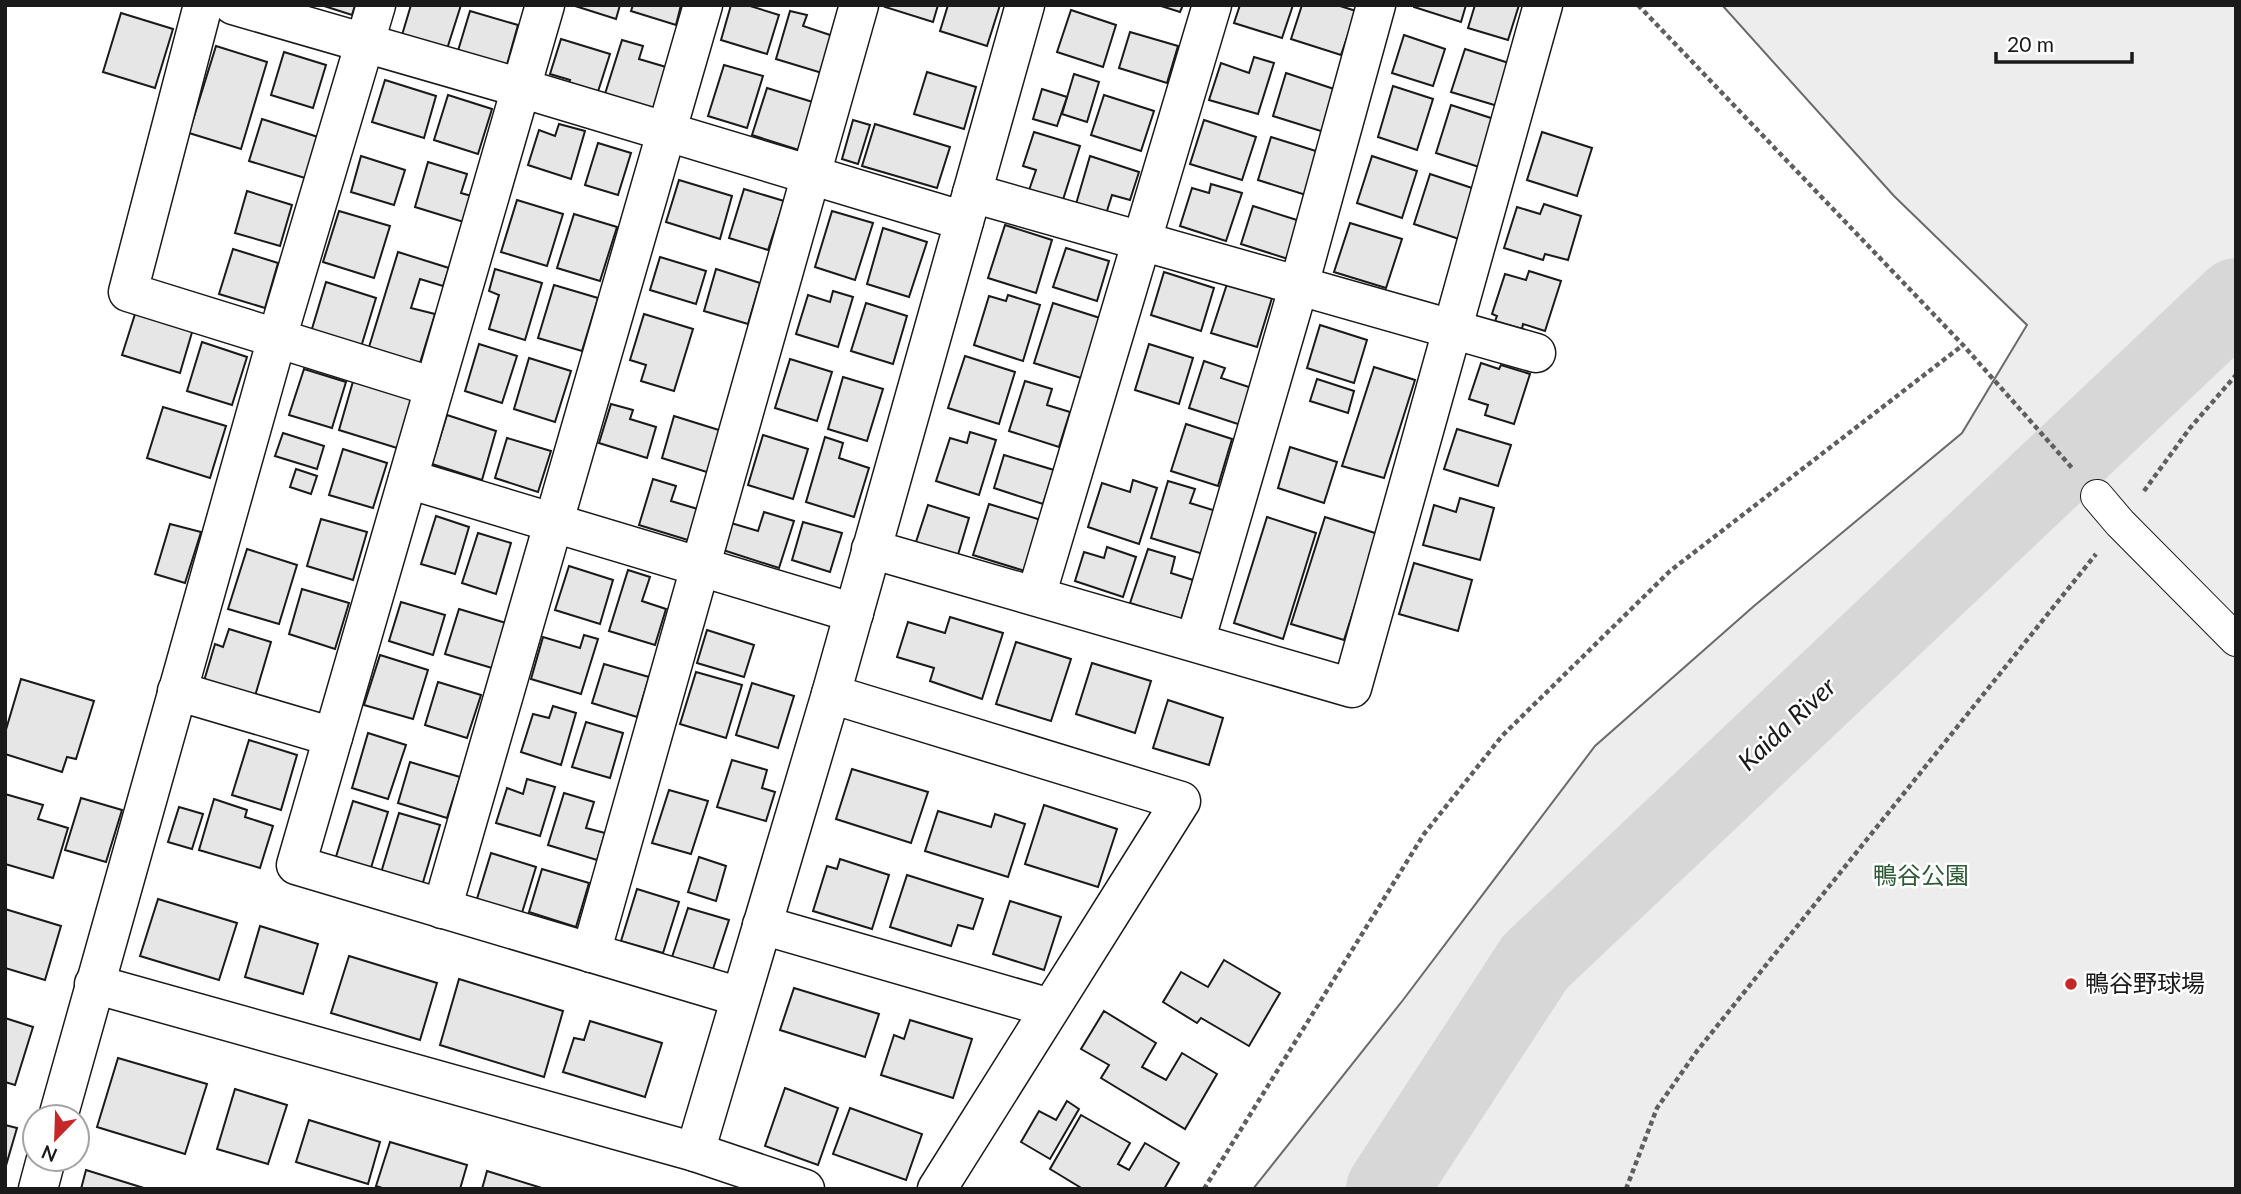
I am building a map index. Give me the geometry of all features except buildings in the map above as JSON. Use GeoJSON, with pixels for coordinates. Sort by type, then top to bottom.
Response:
{"type":"FeatureCollection","features":[{"type":"Feature","properties":{"kind":"street"},"geometry":{"type":"LineString","coordinates":[[204,5],[128,292],[435,387]]}},
{"type":"Feature","properties":{"kind":"street"},"geometry":{"type":"LineString","coordinates":[[233,5],[810,175],[1143,241],[1536,353]]}},
{"type":"Feature","properties":{"kind":"street"},"geometry":{"type":"LineString","coordinates":[[62,1103],[276,338],[376,5]]}},
{"type":"Feature","properties":{"kind":"street"},"geometry":{"type":"LineString","coordinates":[[545,5],[296,865],[740,997]]}},
{"type":"Feature","properties":{"kind":"street"},"geometry":{"type":"LineString","coordinates":[[442,909],[703,5]]}},
{"type":"Feature","properties":{"kind":"street"},"geometry":{"type":"LineString","coordinates":[[591,953],[859,5]]}},
{"type":"Feature","properties":{"kind":"street"},"geometry":{"type":"LineString","coordinates":[[695,1152],[831,694],[1025,5]]}},
{"type":"Feature","properties":{"kind":"street"},"geometry":{"type":"LineString","coordinates":[[1036,596],[1212,5]]}},
{"type":"Feature","properties":{"kind":"street"},"geometry":{"type":"LineString","coordinates":[[1195,642],[1299,285],[1376,5]]}},
{"type":"Feature","properties":{"kind":"street"},"geometry":{"type":"LineString","coordinates":[[872,548],[1352,688],[1543,5]]}},
{"type":"Feature","properties":{"kind":"street"},"geometry":{"type":"LineString","coordinates":[[408,479],[854,613]]}},
{"type":"Feature","properties":{"kind":"street"},"geometry":{"type":"LineString","coordinates":[[2096,496],[2236,640]]}},
{"type":"Feature","properties":{"kind":"street"},"geometry":{"type":"LineString","coordinates":[[177,691],[333,737]]}},
{"type":"Feature","properties":{"kind":"street"},"geometry":{"type":"LineString","coordinates":[[831,694],[1181,801],[937,1189]]}},
{"type":"Feature","properties":{"kind":"street"},"geometry":{"type":"LineString","coordinates":[[762,926],[1051,1008]]}},
{"type":"Feature","properties":{"kind":"street"},"geometry":{"type":"LineString","coordinates":[[94,984],[695,1152],[805,1189]]}},
{"type":"Feature","properties":{"kind":"path"},"geometry":{"type":"LineString","coordinates":[[1638,5],[1963,345],[2096,496]]}},
{"type":"Feature","properties":{"kind":"path"},"geometry":{"type":"LineString","coordinates":[[1204,1189],[1424,834],[1502,736],[1670,571],[1963,345]]}},
{"type":"Feature","properties":{"kind":"path"},"geometry":{"type":"LineString","coordinates":[[1626,1189],[1657,1108],[1696,1051],[2120,523],[2190,428],[2236,374]]}},
{"type":"Feature","properties":{"kind":"green space","name":"鴨谷公園"},"geometry":{"type":"Polygon","coordinates":[[[1722,5],[2236,5],[2236,1189],[1253,1189],[1403,1000],[1595,746],[1754,606],[1962,433],[2027,325],[1894,196],[1722,5]]]}},
{"type":"Feature","properties":{"kind":"waterway","name":"Kaida River"},"geometry":{"type":"LineString","coordinates":[[1387,1189],[1535,962],[2236,299]]}},
{"type":"Feature","properties":{"kind":"place","name":"鴨谷野球場"},"geometry":{"type":"Point","coordinates":[2071,984]}}]}
